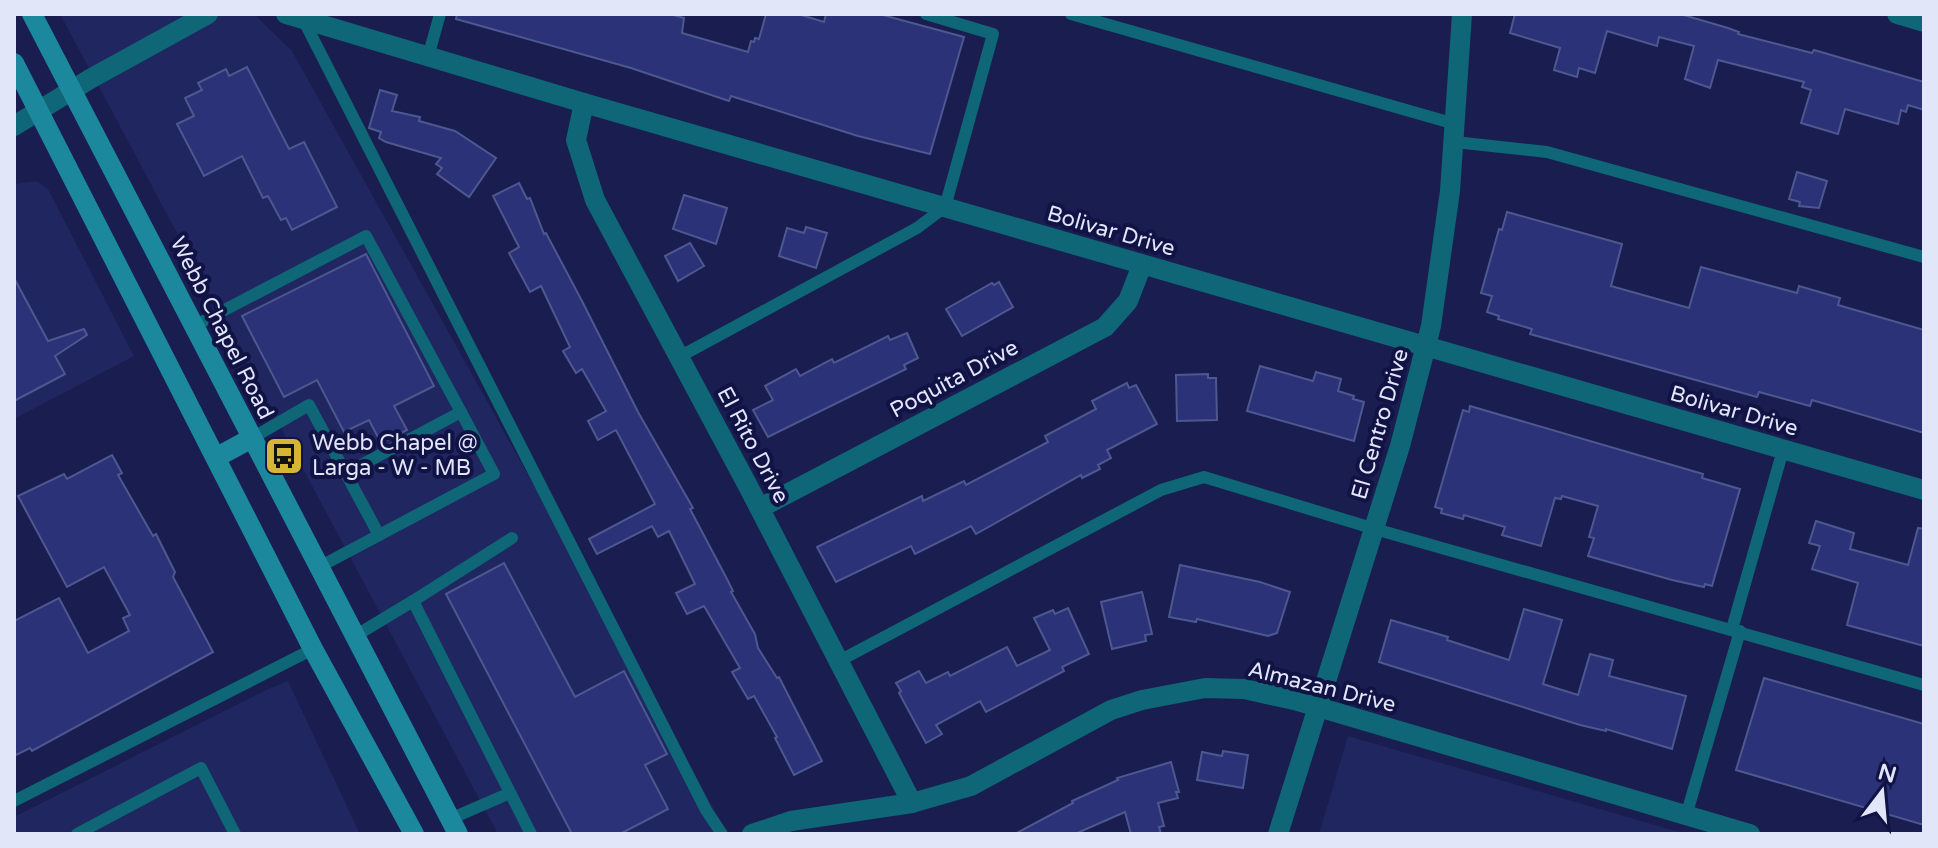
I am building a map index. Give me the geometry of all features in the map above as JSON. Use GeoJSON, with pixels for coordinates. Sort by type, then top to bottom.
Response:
{"type":"FeatureCollection","features":[{"type":"Feature","properties":{"kind":"main road","name":"Webb Chapel Road"},"geometry":{"type":"LineString","coordinates":[[32,14],[454,827]]}},
{"type":"Feature","properties":{"kind":"main road"},"geometry":{"type":"LineString","coordinates":[[14,63],[313,649],[414,834]]}},
{"type":"Feature","properties":{"kind":"main road"},"geometry":{"type":"LineString","coordinates":[[217,457],[252,438]]}},
{"type":"Feature","properties":{"kind":"street"},"geometry":{"type":"LineString","coordinates":[[14,126],[186,19],[208,14]]}},
{"type":"Feature","properties":{"kind":"street","name":"El Centro Drive"},"geometry":{"type":"LineString","coordinates":[[1278,834],[1375,529],[1426,347],[1441,269],[1455,133],[1462,14]]}},
{"type":"Feature","properties":{"kind":"street"},"geometry":{"type":"LineString","coordinates":[[1897,14],[1924,22]]}},
{"type":"Feature","properties":{"kind":"street","name":"Bolivar Drive"},"geometry":{"type":"LineString","coordinates":[[295,16],[584,103],[1924,490]]}},
{"type":"Feature","properties":{"kind":"street","name":"El Rito Drive"},"geometry":{"type":"LineString","coordinates":[[584,103],[576,140],[595,200],[760,508],[912,803]]}},
{"type":"Feature","properties":{"kind":"street","name":"Poquita Drive"},"geometry":{"type":"LineString","coordinates":[[760,508],[1105,327],[1128,301],[1142,265]]}},
{"type":"Feature","properties":{"kind":"street","name":"Almazan Drive"},"geometry":{"type":"LineString","coordinates":[[752,834],[791,821],[912,803],[971,786],[1111,710],[1142,700],[1205,688],[1244,689],[1319,708],[1742,833]]}},
{"type":"Feature","properties":{"kind":"lane"},"geometry":{"type":"LineString","coordinates":[[428,57],[440,14]]}},
{"type":"Feature","properties":{"kind":"lane"},"geometry":{"type":"LineString","coordinates":[[679,357],[917,228],[945,207],[993,34],[926,14]]}},
{"type":"Feature","properties":{"kind":"lane"},"geometry":{"type":"LineString","coordinates":[[1071,14],[1455,133],[1547,152],[1924,257]]}},
{"type":"Feature","properties":{"kind":"lane"},"geometry":{"type":"LineString","coordinates":[[295,16],[706,810],[722,834]]}},
{"type":"Feature","properties":{"kind":"lane"},"geometry":{"type":"LineString","coordinates":[[194,326],[366,236],[494,474],[319,567]]}},
{"type":"Feature","properties":{"kind":"lane"},"geometry":{"type":"LineString","coordinates":[[252,438],[309,405],[379,535]]}},
{"type":"Feature","properties":{"kind":"lane"},"geometry":{"type":"LineString","coordinates":[[346,473],[461,412]]}},
{"type":"Feature","properties":{"kind":"lane"},"geometry":{"type":"LineString","coordinates":[[1686,816],[1783,450]]}},
{"type":"Feature","properties":{"kind":"lane"},"geometry":{"type":"LineString","coordinates":[[839,661],[1161,490],[1204,477],[1375,529],[1924,685]]}},
{"type":"Feature","properties":{"kind":"lane"},"geometry":{"type":"LineString","coordinates":[[355,636],[512,538]]}},
{"type":"Feature","properties":{"kind":"lane"},"geometry":{"type":"LineString","coordinates":[[413,601],[531,834]]}},
{"type":"Feature","properties":{"kind":"lane"},"geometry":{"type":"LineString","coordinates":[[14,801],[313,649]]}},
{"type":"Feature","properties":{"kind":"lane"},"geometry":{"type":"LineString","coordinates":[[77,834],[201,768],[235,834]]}},
{"type":"Feature","properties":{"kind":"lane"},"geometry":{"type":"LineString","coordinates":[[454,827],[510,793]]}},
{"type":"Feature","properties":{"kind":"shaded area"},"geometry":{"type":"Polygon","coordinates":[[[60,14],[254,14],[292,51],[728,834],[498,834],[60,14]]]}},
{"type":"Feature","properties":{"kind":"shaded area"},"geometry":{"type":"Polygon","coordinates":[[[37,181],[48,189],[134,356],[14,419],[14,184],[37,181]]]}},
{"type":"Feature","properties":{"kind":"shaded area"},"geometry":{"type":"Polygon","coordinates":[[[288,681],[360,834],[14,834],[14,817],[288,681]]]}},
{"type":"Feature","properties":{"kind":"shaded area"},"geometry":{"type":"Polygon","coordinates":[[[1348,736],[1686,834],[1319,834],[1348,736]]]}},
{"type":"Feature","properties":{"kind":"building"},"geometry":{"type":"Polygon","coordinates":[[[457,14],[670,14],[684,18],[682,33],[748,52],[751,41],[759,39],[766,14],[798,14],[824,22],[826,14],[879,14],[964,37],[930,154],[858,136],[731,96],[729,101],[631,68],[456,19],[457,14]]]}},
{"type":"Feature","properties":{"kind":"building"},"geometry":{"type":"Polygon","coordinates":[[[1515,14],[1680,14],[1728,28],[1738,34],[1812,53],[1814,50],[1924,82],[1924,110],[1908,105],[1906,112],[1901,110],[1898,124],[1845,109],[1838,134],[1801,123],[1811,90],[1802,87],[1804,82],[1718,60],[1710,88],[1685,79],[1694,46],[1659,37],[1657,46],[1607,31],[1595,73],[1579,68],[1577,77],[1554,70],[1560,48],[1510,33],[1515,14]]]}},
{"type":"Feature","properties":{"kind":"building"},"geometry":{"type":"Polygon","coordinates":[[[247,67],[289,149],[304,142],[337,207],[292,230],[286,218],[281,220],[268,196],[263,198],[242,156],[204,176],[177,124],[194,116],[185,98],[202,90],[198,83],[226,69],[229,76],[247,67]]]}},
{"type":"Feature","properties":{"kind":"building"},"geometry":{"type":"Polygon","coordinates":[[[380,90],[397,95],[392,111],[420,117],[419,121],[455,131],[496,158],[469,197],[437,174],[442,168],[436,164],[441,158],[386,142],[379,138],[381,132],[369,128],[380,90]]]}},
{"type":"Feature","properties":{"kind":"building"},"geometry":{"type":"Polygon","coordinates":[[[1797,172],[1827,181],[1819,208],[1799,206],[1800,202],[1789,199],[1797,172]]]}},
{"type":"Feature","properties":{"kind":"building"},"geometry":{"type":"Polygon","coordinates":[[[519,183],[527,199],[530,198],[544,234],[638,412],[693,508],[690,509],[755,634],[758,648],[779,677],[822,761],[794,775],[754,696],[748,699],[732,672],[740,668],[704,606],[687,614],[676,593],[695,584],[669,531],[658,537],[652,526],[597,554],[589,539],[655,504],[616,430],[598,440],[588,421],[606,411],[582,369],[576,373],[563,351],[570,347],[541,286],[530,292],[509,253],[519,247],[493,196],[519,183]]]}},
{"type":"Feature","properties":{"kind":"building"},"geometry":{"type":"Polygon","coordinates":[[[684,195],[727,208],[716,244],[673,229],[684,195]]]}},
{"type":"Feature","properties":{"kind":"building"},"geometry":{"type":"Polygon","coordinates":[[[1507,212],[1622,244],[1611,286],[1689,308],[1701,267],[1797,293],[1799,286],[1840,298],[1838,305],[1924,330],[1924,433],[1812,400],[1810,406],[1759,392],[1757,397],[1530,334],[1532,329],[1498,319],[1499,316],[1487,312],[1492,296],[1481,293],[1499,229],[1502,230],[1507,212]]]}},
{"type":"Feature","properties":{"kind":"building"},"geometry":{"type":"Polygon","coordinates":[[[806,227],[827,233],[816,268],[779,256],[787,228],[804,233],[806,227]]]}},
{"type":"Feature","properties":{"kind":"building"},"geometry":{"type":"Polygon","coordinates":[[[690,243],[704,266],[678,281],[665,256],[690,243]]]}},
{"type":"Feature","properties":{"kind":"building"},"geometry":{"type":"Polygon","coordinates":[[[366,254],[434,386],[394,406],[407,430],[381,443],[369,420],[344,432],[317,380],[284,397],[242,316],[366,254]]]}},
{"type":"Feature","properties":{"kind":"building"},"geometry":{"type":"Polygon","coordinates":[[[14,278],[48,341],[84,329],[87,335],[55,356],[65,374],[14,401],[14,278]]]}},
{"type":"Feature","properties":{"kind":"building"},"geometry":{"type":"Polygon","coordinates":[[[999,282],[1013,307],[962,336],[946,309],[999,282]]]}},
{"type":"Feature","properties":{"kind":"building"},"geometry":{"type":"Polygon","coordinates":[[[907,333],[918,358],[904,365],[906,369],[768,437],[753,410],[773,400],[765,386],[796,369],[800,376],[888,336],[890,340],[907,333]]]}},
{"type":"Feature","properties":{"kind":"building"},"geometry":{"type":"Polygon","coordinates":[[[1260,366],[1313,381],[1316,372],[1341,379],[1338,391],[1364,402],[1354,441],[1247,411],[1260,366]]]}},
{"type":"Feature","properties":{"kind":"building"},"geometry":{"type":"Polygon","coordinates":[[[1208,374],[1208,378],[1216,378],[1217,420],[1177,421],[1176,375],[1208,374]]]}},
{"type":"Feature","properties":{"kind":"building"},"geometry":{"type":"Polygon","coordinates":[[[1127,383],[1129,388],[1136,385],[1157,424],[1107,450],[1111,458],[1098,465],[1100,469],[1082,478],[1081,475],[976,534],[971,526],[915,554],[911,546],[836,582],[817,547],[922,496],[923,501],[964,481],[966,485],[1048,442],[1045,436],[1096,409],[1092,401],[1127,383]]]}},
{"type":"Feature","properties":{"kind":"building"},"geometry":{"type":"Polygon","coordinates":[[[1470,406],[1703,474],[1702,478],[1740,489],[1712,586],[1672,580],[1588,556],[1594,538],[1589,537],[1598,506],[1562,496],[1561,499],[1555,498],[1541,546],[1502,535],[1505,527],[1464,515],[1463,519],[1441,513],[1442,509],[1435,507],[1463,410],[1469,412],[1470,406]]]}},
{"type":"Feature","properties":{"kind":"building"},"geometry":{"type":"Polygon","coordinates":[[[112,455],[122,473],[118,475],[153,536],[156,534],[175,572],[173,577],[213,652],[32,751],[30,748],[14,756],[14,621],[59,598],[88,653],[129,631],[123,618],[130,615],[104,567],[67,587],[18,496],[64,474],[67,479],[112,455]]]}},
{"type":"Feature","properties":{"kind":"building"},"geometry":{"type":"Polygon","coordinates":[[[1816,521],[1854,533],[1850,549],[1908,565],[1918,528],[1924,529],[1924,646],[1847,625],[1858,583],[1812,569],[1820,546],[1809,543],[1816,521]]]}},
{"type":"Feature","properties":{"kind":"building"},"geometry":{"type":"Polygon","coordinates":[[[504,563],[575,697],[624,671],[667,754],[645,765],[668,809],[620,834],[572,834],[446,594],[504,563]]]}},
{"type":"Feature","properties":{"kind":"building"},"geometry":{"type":"Polygon","coordinates":[[[1180,565],[1260,582],[1290,592],[1277,633],[1268,636],[1197,619],[1196,622],[1169,617],[1180,565]]]}},
{"type":"Feature","properties":{"kind":"building"},"geometry":{"type":"Polygon","coordinates":[[[1142,592],[1152,634],[1145,635],[1146,641],[1112,649],[1101,602],[1142,592]]]}},
{"type":"Feature","properties":{"kind":"building"},"geometry":{"type":"Polygon","coordinates":[[[1068,608],[1089,654],[1062,667],[1064,671],[986,712],[980,701],[936,725],[942,734],[926,743],[896,683],[919,671],[926,683],[948,672],[950,676],[1007,647],[1017,666],[1050,650],[1034,618],[1068,608]]]}},
{"type":"Feature","properties":{"kind":"building"},"geometry":{"type":"Polygon","coordinates":[[[1524,609],[1562,620],[1543,684],[1578,695],[1590,654],[1613,660],[1609,676],[1686,696],[1672,749],[1606,729],[1580,725],[1379,662],[1391,620],[1509,660],[1524,609]]]}},
{"type":"Feature","properties":{"kind":"building"},"geometry":{"type":"Polygon","coordinates":[[[1764,678],[1924,724],[1924,825],[1736,770],[1764,678]]]}},
{"type":"Feature","properties":{"kind":"building"},"geometry":{"type":"Polygon","coordinates":[[[1223,751],[1248,755],[1243,788],[1197,780],[1202,752],[1222,756],[1223,751]]]}},
{"type":"Feature","properties":{"kind":"building"},"geometry":{"type":"Polygon","coordinates":[[[1171,762],[1179,792],[1176,792],[1178,798],[1158,803],[1164,826],[1159,827],[1161,834],[1131,834],[1125,812],[1075,834],[1015,834],[1117,778],[1171,762]]]}},
{"type":"Feature","properties":{"kind":"place","name":"Webb Chapel @ Larga - W - MB"},"geometry":{"type":"Point","coordinates":[284,456]}}]}
